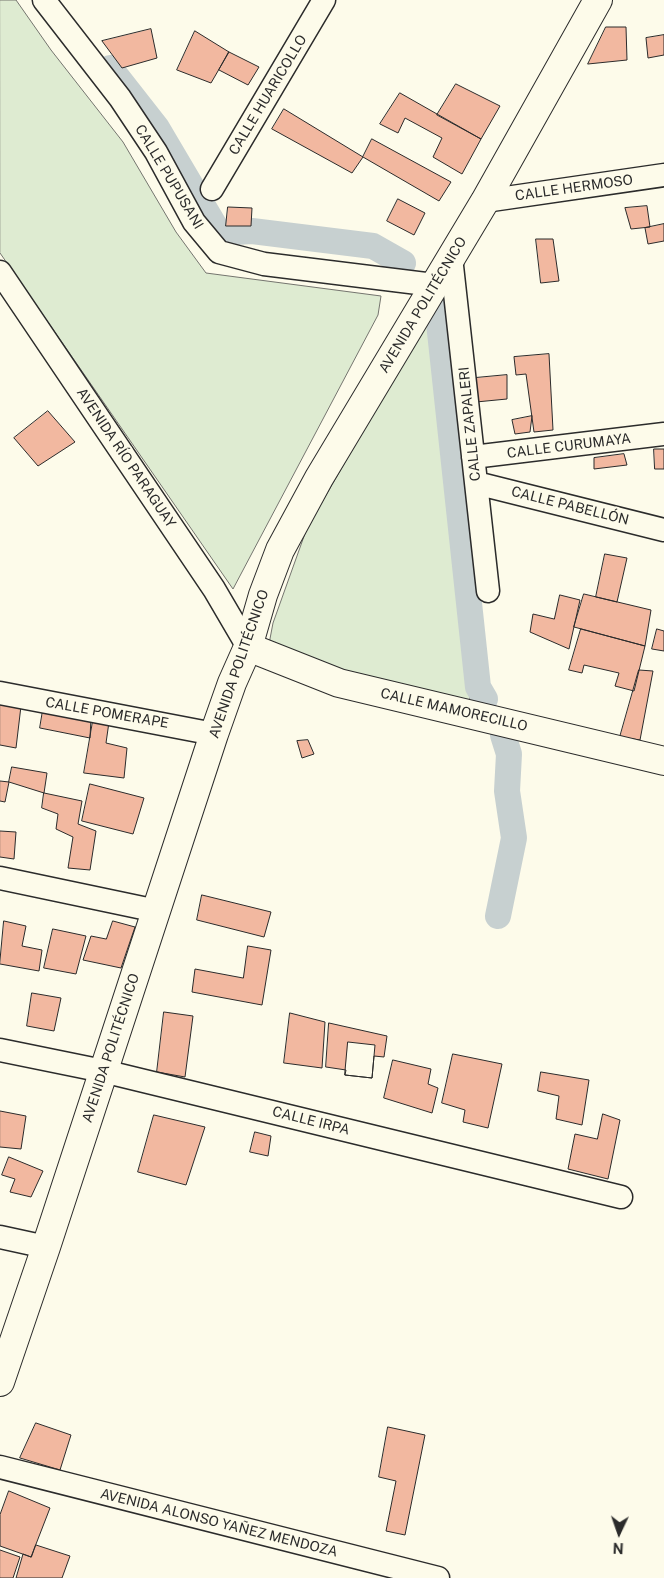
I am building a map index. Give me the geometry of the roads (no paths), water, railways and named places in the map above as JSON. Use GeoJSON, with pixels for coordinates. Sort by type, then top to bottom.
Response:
{"type":"FeatureCollection","features":[{"type":"Feature","properties":{"kind":"main road","name":"AVENIDA POLITÉCNICO"},"geometry":{"type":"LineString","coordinates":[[0,1382],[214,734],[232,683],[248,647],[263,595],[280,550],[319,478],[485,201],[598,0]]}},
{"type":"Feature","properties":{"kind":"main road","name":"CALLE MAMORECILLO"},"geometry":{"type":"LineString","coordinates":[[248,647],[339,683],[664,761]]}},
{"type":"Feature","properties":{"kind":"street","name":"CALLE PUPUSANI"},"geometry":{"type":"LineString","coordinates":[[44,0],[120,98],[156,152],[194,222],[219,252],[264,264],[434,285]]}},
{"type":"Feature","properties":{"kind":"street","name":"CALLE HUARICOLLO"},"geometry":{"type":"LineString","coordinates":[[212,189],[324,0]]}},
{"type":"Feature","properties":{"kind":"street","name":"CALLE HERMOSO"},"geometry":{"type":"LineString","coordinates":[[485,201],[664,175]]}},
{"type":"Feature","properties":{"kind":"street","name":"CALLE ZAPALERI"},"geometry":{"type":"LineString","coordinates":[[451,257],[488,591]]}},
{"type":"Feature","properties":{"kind":"street","name":"AVENIDA RÍO PARAGUAY"},"geometry":{"type":"LineString","coordinates":[[0,272],[214,589],[248,647]]}},
{"type":"Feature","properties":{"kind":"street","name":"CALLE CURUMAYA"},"geometry":{"type":"LineString","coordinates":[[473,457],[664,434]]}},
{"type":"Feature","properties":{"kind":"street","name":"CALLE PABELLÓN"},"geometry":{"type":"LineString","coordinates":[[476,483],[664,530]]}},
{"type":"Feature","properties":{"kind":"street","name":"CALLE POMERAPE"},"geometry":{"type":"LineString","coordinates":[[0,693],[214,734]]}},
{"type":"Feature","properties":{"kind":"street"},"geometry":{"type":"LineString","coordinates":[[0,878],[157,911]]}},
{"type":"Feature","properties":{"kind":"street","name":"CALLE IRPA"},"geometry":{"type":"LineString","coordinates":[[0,1050],[103,1071],[621,1197]]}},
{"type":"Feature","properties":{"kind":"street"},"geometry":{"type":"LineString","coordinates":[[0,1237],[46,1247]]}},
{"type":"Feature","properties":{"kind":"street","name":"AVENIDA ALONSO YAÑEZ MENDOZA"},"geometry":{"type":"LineString","coordinates":[[0,1468],[438,1578]]}},
{"type":"Feature","properties":{"kind":"waterway"},"geometry":{"type":"LineString","coordinates":[[110,68],[157,128],[219,233],[252,231],[373,246],[403,263]]}},
{"type":"Feature","properties":{"kind":"waterway"},"geometry":{"type":"LineString","coordinates":[[437,304],[478,687],[485,699]]}},
{"type":"Feature","properties":{"kind":"waterway"},"geometry":{"type":"LineString","coordinates":[[498,916],[514,838],[507,791],[509,754],[503,735]]}}]}
